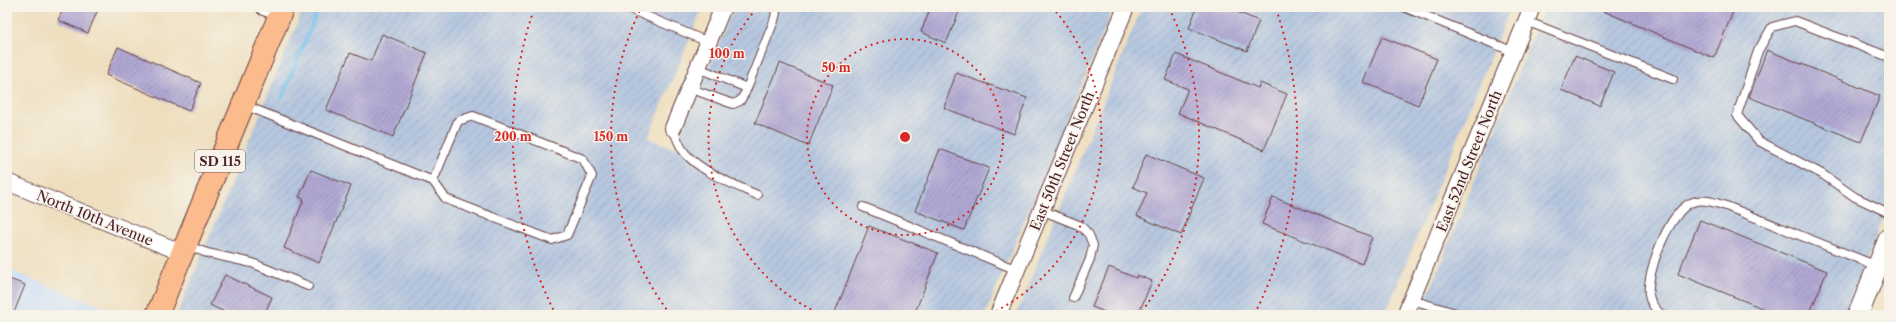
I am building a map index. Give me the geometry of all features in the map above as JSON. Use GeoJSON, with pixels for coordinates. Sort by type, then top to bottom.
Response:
{"type":"FeatureCollection","features":[{"type":"Feature","properties":{"kind":"main road","name":"SD 115"},"geometry":{"type":"LineString","coordinates":[[158,315],[243,105],[276,9]]}},
{"type":"Feature","properties":{"kind":"street"},"geometry":{"type":"LineString","coordinates":[[673,128],[723,7]]}},
{"type":"Feature","properties":{"kind":"street","name":"East 50th Street North"},"geometry":{"type":"LineString","coordinates":[[1000,314],[1041,210],[1126,7]]}},
{"type":"Feature","properties":{"kind":"street","name":"East 52nd Street North"},"geometry":{"type":"LineString","coordinates":[[1405,315],[1529,14]]}},
{"type":"Feature","properties":{"kind":"street","name":"North 10th Avenue"},"geometry":{"type":"LineString","coordinates":[[7,182],[185,249]]}},
{"type":"Feature","properties":{"kind":"street"},"geometry":{"type":"LineString","coordinates":[[1858,315],[1889,238]]}},
{"type":"Feature","properties":{"kind":"lane"},"geometry":{"type":"LineString","coordinates":[[625,7],[708,42]]}},
{"type":"Feature","properties":{"kind":"lane"},"geometry":{"type":"LineString","coordinates":[[689,88],[733,104],[740,101],[748,88],[774,21],[776,14],[774,7]]}},
{"type":"Feature","properties":{"kind":"lane"},"geometry":{"type":"LineString","coordinates":[[1404,7],[1514,52]]}},
{"type":"Feature","properties":{"kind":"lane"},"geometry":{"type":"LineString","coordinates":[[1529,14],[1673,79]]}},
{"type":"Feature","properties":{"kind":"lane"},"geometry":{"type":"LineString","coordinates":[[1889,57],[1795,21],[1772,27],[1758,52],[1736,115],[1759,141],[1822,174],[1856,197],[1889,213]]}},
{"type":"Feature","properties":{"kind":"lane"},"geometry":{"type":"LineString","coordinates":[[698,68],[748,88]]}},
{"type":"Feature","properties":{"kind":"lane"},"geometry":{"type":"LineString","coordinates":[[243,105],[434,181],[446,199],[552,240],[567,235],[592,176],[583,159],[473,116],[458,121],[434,181]]}},
{"type":"Feature","properties":{"kind":"lane"},"geometry":{"type":"LineString","coordinates":[[673,128],[680,148],[686,155],[706,170],[757,195]]}},
{"type":"Feature","properties":{"kind":"lane"},"geometry":{"type":"LineString","coordinates":[[1662,315],[1651,302],[1649,295],[1649,282],[1662,243],[1671,223],[1684,206],[1693,202],[1701,201],[1726,206],[1877,266]]}},
{"type":"Feature","properties":{"kind":"lane"},"geometry":{"type":"LineString","coordinates":[[863,207],[1017,270]]}},
{"type":"Feature","properties":{"kind":"lane"},"geometry":{"type":"LineString","coordinates":[[1041,210],[1081,226],[1089,235],[1093,245],[1090,259],[1073,298]]}},
{"type":"Feature","properties":{"kind":"lane"},"geometry":{"type":"LineString","coordinates":[[185,249],[252,263],[308,286]]}},
{"type":"Feature","properties":{"kind":"lane"},"geometry":{"type":"LineString","coordinates":[[1412,300],[1462,315]]}},
{"type":"Feature","properties":{"kind":"shaded area"},"geometry":{"type":"Polygon","coordinates":[[[304,7],[703,7],[648,138],[675,149],[734,7],[1114,7],[985,315],[177,315],[304,7]]]}},
{"type":"Feature","properties":{"kind":"shaded area"},"geometry":{"type":"Polygon","coordinates":[[[1142,7],[1511,7],[1385,315],[1016,315],[1142,7]]]}},
{"type":"Feature","properties":{"kind":"shaded area"},"geometry":{"type":"Polygon","coordinates":[[[1545,7],[1889,7],[1889,205],[1844,315],[1420,315],[1545,7]]]}},
{"type":"Feature","properties":{"kind":"shaded area"},"geometry":{"type":"Polygon","coordinates":[[[7,269],[123,315],[7,315],[7,269]]]}},
{"type":"Feature","properties":{"kind":"building"},"geometry":{"type":"Polygon","coordinates":[[[64,7],[99,7],[88,33],[58,20],[64,7]]]}},
{"type":"Feature","properties":{"kind":"building"},"geometry":{"type":"Polygon","coordinates":[[[931,7],[961,7],[946,43],[921,32],[931,7]]]}},
{"type":"Feature","properties":{"kind":"building"},"geometry":{"type":"Polygon","coordinates":[[[1197,7],[1225,7],[1259,21],[1247,51],[1189,28],[1197,7]]]}},
{"type":"Feature","properties":{"kind":"building"},"geometry":{"type":"Polygon","coordinates":[[[1594,7],[1735,7],[1714,58],[1594,7]]]}},
{"type":"Feature","properties":{"kind":"building"},"geometry":{"type":"Polygon","coordinates":[[[382,34],[427,53],[393,137],[326,110],[350,53],[371,61],[382,34]]]}},
{"type":"Feature","properties":{"kind":"building"},"geometry":{"type":"Polygon","coordinates":[[[1382,37],[1437,59],[1418,105],[1363,82],[1382,37]]]}},
{"type":"Feature","properties":{"kind":"building"},"geometry":{"type":"Polygon","coordinates":[[[118,47],[201,83],[189,111],[106,75],[118,47]]]}},
{"type":"Feature","properties":{"kind":"building"},"geometry":{"type":"Polygon","coordinates":[[[1767,50],[1880,96],[1861,142],[1749,97],[1767,50]]]}},
{"type":"Feature","properties":{"kind":"building"},"geometry":{"type":"Polygon","coordinates":[[[1176,54],[1258,88],[1260,83],[1287,94],[1264,150],[1178,113],[1188,89],[1165,80],[1176,54]]]}},
{"type":"Feature","properties":{"kind":"building"},"geometry":{"type":"Polygon","coordinates":[[[1575,56],[1614,72],[1600,106],[1561,90],[1575,56]]]}},
{"type":"Feature","properties":{"kind":"building"},"geometry":{"type":"Polygon","coordinates":[[[780,63],[833,85],[808,146],[755,123],[780,63]]]}},
{"type":"Feature","properties":{"kind":"building"},"geometry":{"type":"Polygon","coordinates":[[[956,73],[1027,98],[1014,134],[944,108],[956,73]]]}},
{"type":"Feature","properties":{"kind":"building"},"geometry":{"type":"Polygon","coordinates":[[[940,149],[989,168],[964,230],[915,211],[940,149]]]}},
{"type":"Feature","properties":{"kind":"building"},"geometry":{"type":"Polygon","coordinates":[[[1146,154],[1204,178],[1181,235],[1137,216],[1147,193],[1133,187],[1146,154]]]}},
{"type":"Feature","properties":{"kind":"building"},"geometry":{"type":"Polygon","coordinates":[[[311,170],[351,186],[319,263],[284,248],[304,199],[299,197],[311,170]]]}},
{"type":"Feature","properties":{"kind":"building"},"geometry":{"type":"Polygon","coordinates":[[[1273,197],[1372,237],[1362,264],[1262,224],[1273,197]]]}},
{"type":"Feature","properties":{"kind":"building"},"geometry":{"type":"Polygon","coordinates":[[[1700,220],[1827,271],[1809,315],[1779,315],[1678,274],[1700,220]]]}},
{"type":"Feature","properties":{"kind":"building"},"geometry":{"type":"Polygon","coordinates":[[[869,226],[938,253],[914,315],[834,315],[869,226]]]}},
{"type":"Feature","properties":{"kind":"building"},"geometry":{"type":"Polygon","coordinates":[[[1109,267],[1136,278],[1137,275],[1152,281],[1138,315],[1112,315],[1092,307],[1109,267]]]}},
{"type":"Feature","properties":{"kind":"building"},"geometry":{"type":"Polygon","coordinates":[[[225,275],[272,297],[264,315],[231,315],[210,305],[225,275]]]}},
{"type":"Feature","properties":{"kind":"building"},"geometry":{"type":"Polygon","coordinates":[[[7,278],[25,285],[13,315],[7,315],[7,278]]]}},
{"type":"Feature","properties":{"kind":"waterway"},"geometry":{"type":"LineString","coordinates":[[282,97],[319,7]]}}]}
